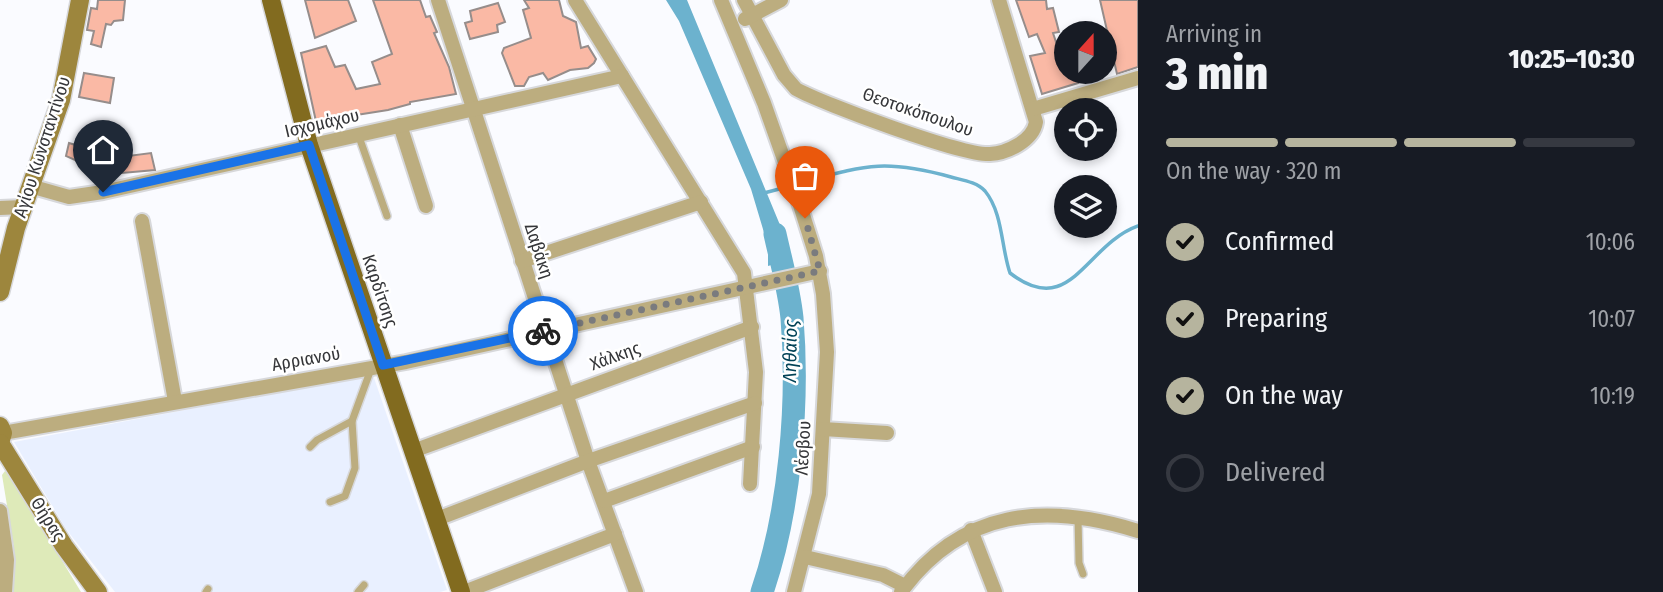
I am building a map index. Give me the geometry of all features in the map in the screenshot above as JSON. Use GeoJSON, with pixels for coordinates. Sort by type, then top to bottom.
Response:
{"type":"FeatureCollection","features":[{"type":"Feature","properties":{"kind":"main road","name":"Καρδίτσης"},"geometry":{"type":"LineString","coordinates":[[271,0],[309,145],[377,366],[413,452],[463,592]]}},
{"type":"Feature","properties":{"kind":"street","name":"Αγίου Κωνσταντίνου"},"geometry":{"type":"LineString","coordinates":[[0,292],[23,206],[61,100],[80,0]]}},
{"type":"Feature","properties":{"kind":"street","name":"Δαβάκη"},"geometry":{"type":"LineString","coordinates":[[438,0],[588,461],[636,592]]}},
{"type":"Feature","properties":{"kind":"street"},"geometry":{"type":"LineString","coordinates":[[575,0],[738,260],[747,286],[752,327],[755,404],[750,484]]}},
{"type":"Feature","properties":{"kind":"street","name":"Λέσβου"},"geometry":{"type":"LineString","coordinates":[[721,0],[764,103],[810,235],[827,352],[818,502],[794,592]]}},
{"type":"Feature","properties":{"kind":"street","name":"Θεοτοκόπουλου"},"geometry":{"type":"LineString","coordinates":[[744,0],[783,75],[796,89],[923,137],[970,151],[998,153],[1017,144],[1032,133],[1036,122],[1032,109]]}},
{"type":"Feature","properties":{"kind":"street"},"geometry":{"type":"LineString","coordinates":[[734,30],[751,14],[781,0]]}},
{"type":"Feature","properties":{"kind":"street"},"geometry":{"type":"LineString","coordinates":[[999,0],[1032,109],[1138,78]]}},
{"type":"Feature","properties":{"kind":"street","name":"Ισχομάχου"},"geometry":{"type":"LineString","coordinates":[[30,186],[78,197],[622,76]]}},
{"type":"Feature","properties":{"kind":"street"},"geometry":{"type":"LineString","coordinates":[[400,125],[426,206]]}},
{"type":"Feature","properties":{"kind":"street"},"geometry":{"type":"LineString","coordinates":[[522,261],[702,202]]}},
{"type":"Feature","properties":{"kind":"street"},"geometry":{"type":"LineString","coordinates":[[0,208],[23,206]]}},
{"type":"Feature","properties":{"kind":"street"},"geometry":{"type":"LineString","coordinates":[[142,221],[175,401]]}},
{"type":"Feature","properties":{"kind":"street","name":"Αρριανού"},"geometry":{"type":"LineString","coordinates":[[1,436],[175,401],[377,366],[817,272]]}},
{"type":"Feature","properties":{"kind":"street","name":"Χάλκης"},"geometry":{"type":"LineString","coordinates":[[413,452],[752,327]]}},
{"type":"Feature","properties":{"kind":"street"},"geometry":{"type":"LineString","coordinates":[[436,519],[588,461],[755,404]]}},
{"type":"Feature","properties":{"kind":"street"},"geometry":{"type":"LineString","coordinates":[[823,429],[887,433]]}},
{"type":"Feature","properties":{"kind":"street","name":"Θήρας"},"geometry":{"type":"LineString","coordinates":[[1,436],[64,546],[98,592]]}},
{"type":"Feature","properties":{"kind":"street"},"geometry":{"type":"LineString","coordinates":[[604,501],[753,447]]}},
{"type":"Feature","properties":{"kind":"street"},"geometry":{"type":"LineString","coordinates":[[0,511],[6,560],[5,592]]}},
{"type":"Feature","properties":{"kind":"street"},"geometry":{"type":"LineString","coordinates":[[805,557],[883,576],[903,589],[936,553],[971,530],[1003,519],[1078,517],[1138,531]]}},
{"type":"Feature","properties":{"kind":"street"},"geometry":{"type":"LineString","coordinates":[[971,530],[995,592]]}},
{"type":"Feature","properties":{"kind":"street"},"geometry":{"type":"LineString","coordinates":[[463,592],[615,534]]}},
{"type":"Feature","properties":{"kind":"lane"},"geometry":{"type":"LineString","coordinates":[[358,134],[387,216]]}},
{"type":"Feature","properties":{"kind":"lane"},"geometry":{"type":"LineString","coordinates":[[330,502],[345,496],[352,483],[356,453],[352,421],[377,366]]}},
{"type":"Feature","properties":{"kind":"lane"},"geometry":{"type":"LineString","coordinates":[[310,447],[352,421]]}},
{"type":"Feature","properties":{"kind":"lane"},"geometry":{"type":"LineString","coordinates":[[1078,517],[1079,563],[1083,574]]}},
{"type":"Feature","properties":{"kind":"shaded area"},"geometry":{"type":"Polygon","coordinates":[[[373,375],[447,590],[115,592],[66,529],[14,442],[373,375]]]}},
{"type":"Feature","properties":{"kind":"green space"},"geometry":{"type":"Polygon","coordinates":[[[5,471],[10,475],[81,592],[13,592],[14,548],[2,475],[5,471]]]}},
{"type":"Feature","properties":{"kind":"water"},"geometry":{"type":"Polygon","coordinates":[[[666,0],[687,0],[780,225],[789,260],[768,266],[768,246],[751,189],[679,21],[666,0]]]}},
{"type":"Feature","properties":{"kind":"building"},"geometry":{"type":"Polygon","coordinates":[[[98,0],[125,0],[123,20],[114,21],[111,25],[106,24],[101,47],[91,44],[94,31],[87,30],[91,8],[97,9],[98,0]]]}},
{"type":"Feature","properties":{"kind":"building"},"geometry":{"type":"Polygon","coordinates":[[[305,0],[348,0],[356,21],[315,38],[305,0]]]}},
{"type":"Feature","properties":{"kind":"building"},"geometry":{"type":"Polygon","coordinates":[[[373,0],[420,0],[426,17],[430,16],[437,32],[434,33],[449,67],[456,94],[410,102],[388,110],[350,116],[317,126],[301,53],[326,46],[335,67],[345,65],[356,89],[380,84],[372,62],[392,54],[373,0]]]}},
{"type":"Feature","properties":{"kind":"building"},"geometry":{"type":"Polygon","coordinates":[[[524,0],[559,0],[563,16],[576,22],[581,48],[588,46],[596,59],[594,63],[588,68],[570,70],[548,80],[543,73],[529,77],[524,86],[515,86],[502,53],[504,48],[531,38],[523,10],[529,8],[524,0]]]}},
{"type":"Feature","properties":{"kind":"building"},"geometry":{"type":"Polygon","coordinates":[[[1016,0],[1046,0],[1047,9],[1053,8],[1056,21],[1054,21],[1053,33],[1054,84],[1075,84],[1042,94],[1030,56],[1045,53],[1037,34],[1029,37],[1016,0]]]}},
{"type":"Feature","properties":{"kind":"building"},"geometry":{"type":"Polygon","coordinates":[[[1100,0],[1138,0],[1138,67],[1117,74],[1117,21],[1105,21],[1100,0]]]}},
{"type":"Feature","properties":{"kind":"building"},"geometry":{"type":"Polygon","coordinates":[[[498,3],[505,22],[497,25],[498,32],[470,39],[465,23],[472,21],[470,11],[498,3]]]}},
{"type":"Feature","properties":{"kind":"building"},"geometry":{"type":"Polygon","coordinates":[[[84,73],[114,78],[110,103],[79,97],[84,73]]]}},
{"type":"Feature","properties":{"kind":"building"},"geometry":{"type":"Polygon","coordinates":[[[69,143],[82,147],[77,161],[66,156],[69,143]]]}},
{"type":"Feature","properties":{"kind":"building"},"geometry":{"type":"Polygon","coordinates":[[[151,153],[155,170],[122,173],[120,157],[151,153]]]}},
{"type":"Feature","properties":{"kind":"waterway"},"geometry":{"type":"LineString","coordinates":[[803,182],[861,168],[892,166],[928,171],[974,183],[985,191],[995,209],[1010,273],[1031,285],[1048,288],[1063,284],[1120,235],[1138,226]]}},
{"type":"Feature","properties":{"kind":"waterway"},"geometry":{"type":"LineString","coordinates":[[764,193],[783,188]]}},
{"type":"Feature","properties":{"kind":"waterway","name":"Ληθαίος"},"geometry":{"type":"LineString","coordinates":[[762,592],[772,560],[786,492],[793,421],[792,318],[775,234]]}},
{"type":"Feature","properties":{"kind":"way so far"},"geometry":{"type":"LineString","coordinates":[[543,331],[820,271],[805,218]]}},
{"type":"Feature","properties":{"kind":"route"},"geometry":{"type":"LineString","coordinates":[[103,192],[309,145],[383,365],[543,331]]}}]}
